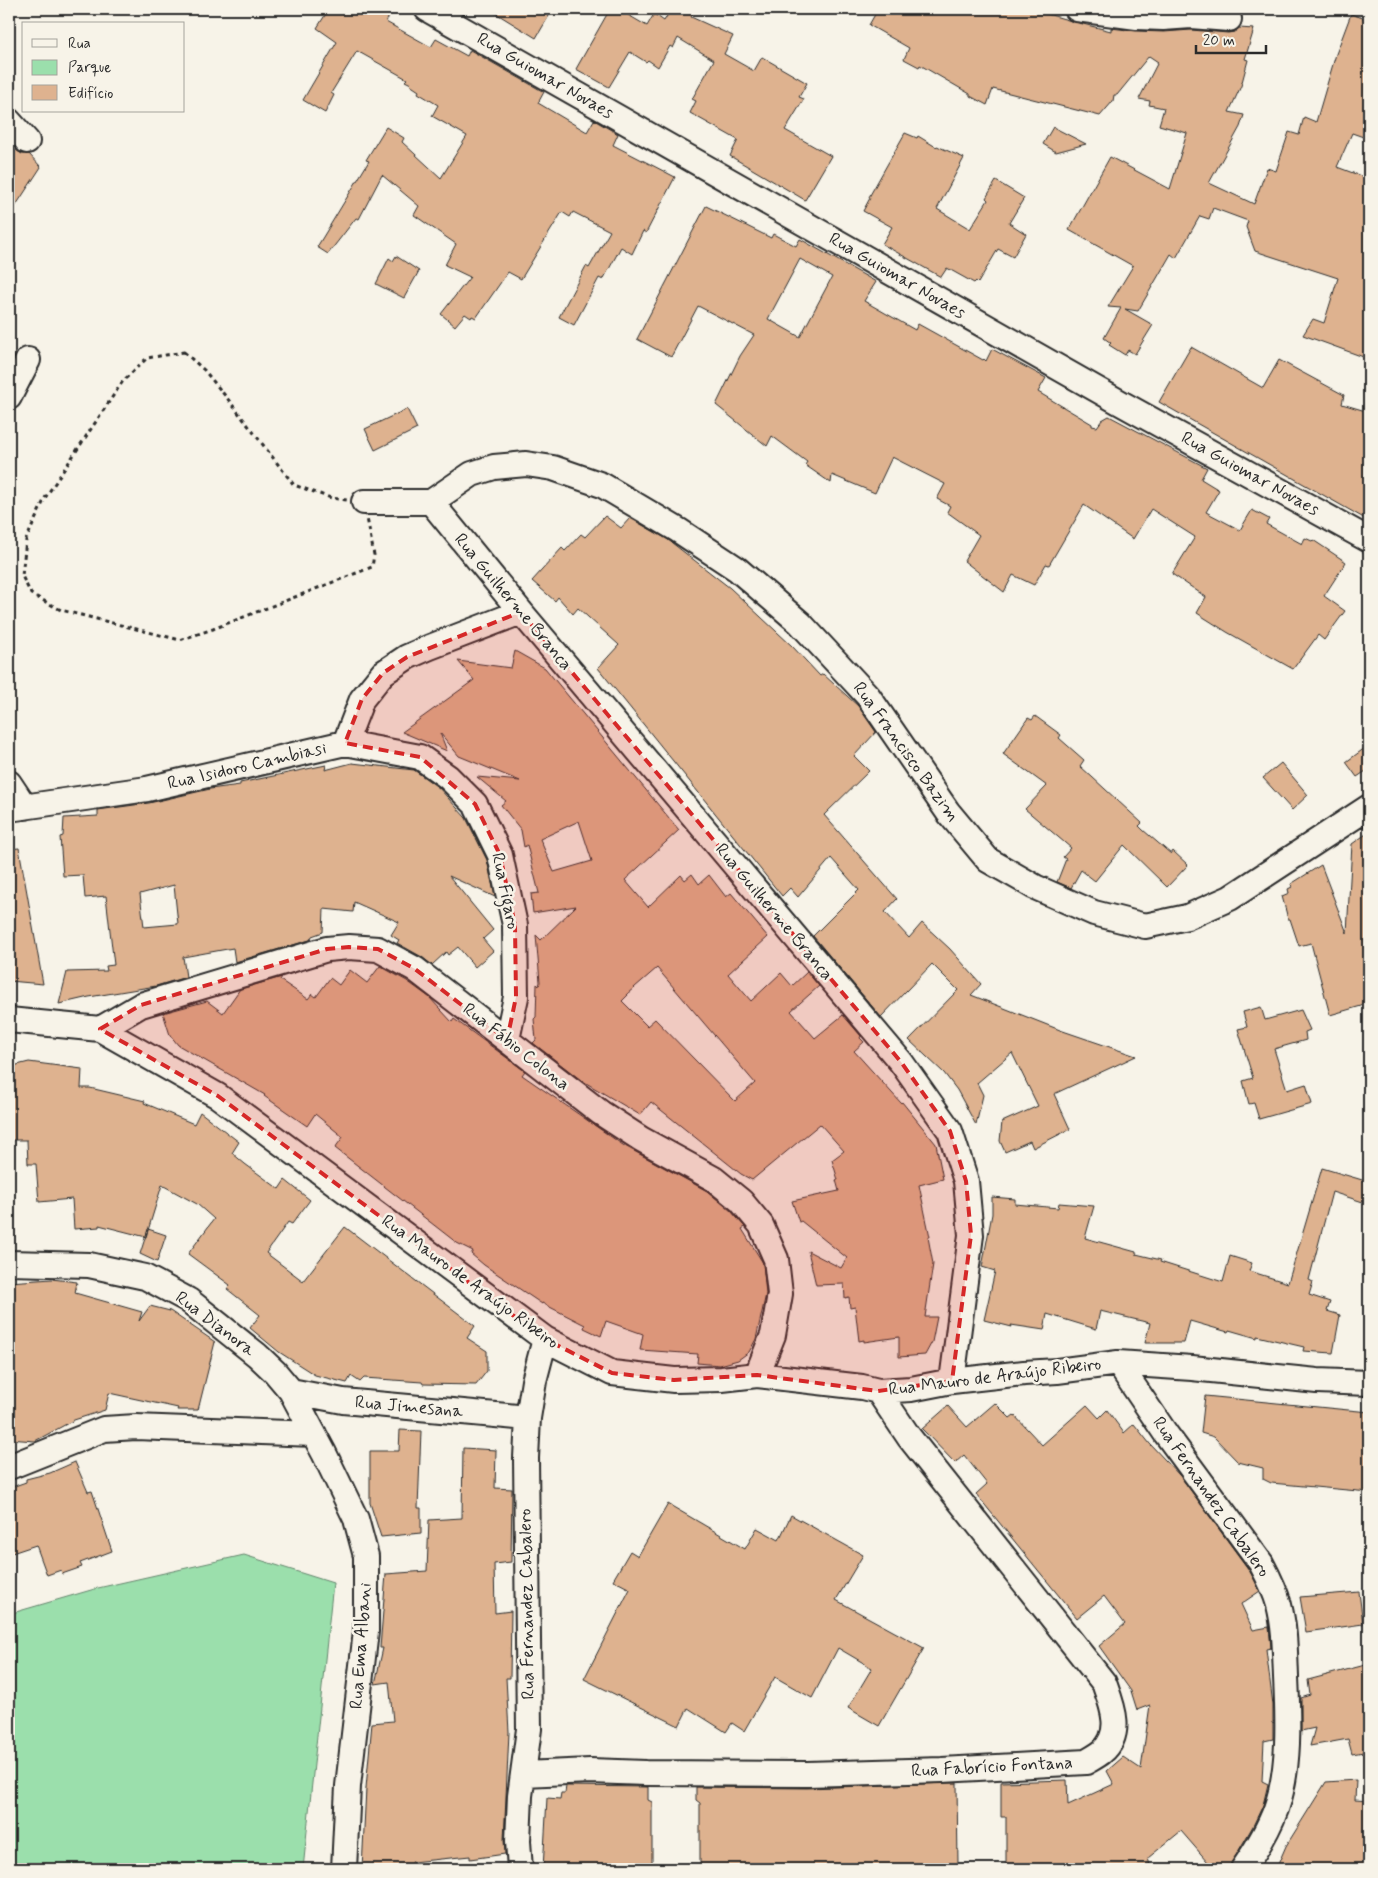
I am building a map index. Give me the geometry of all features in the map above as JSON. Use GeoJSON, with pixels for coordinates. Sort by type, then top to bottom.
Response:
{"type":"FeatureCollection","features":[{"type":"Feature","properties":{"kind":"street","name":"Rua Guiomar Novaes"},"geometry":{"type":"LineString","coordinates":[[427,9],[1119,402],[1369,540]]}},
{"type":"Feature","properties":{"kind":"street"},"geometry":{"type":"LineString","coordinates":[[1077,9],[1137,17],[1191,16],[1229,19]]}},
{"type":"Feature","properties":{"kind":"street"},"geometry":{"type":"LineString","coordinates":[[9,121],[27,141]]}},
{"type":"Feature","properties":{"kind":"street"},"geometry":{"type":"LineString","coordinates":[[9,397],[28,360]]}},
{"type":"Feature","properties":{"kind":"street","name":"Rua Francisco Bazim"},"geometry":{"type":"LineString","coordinates":[[430,502],[472,474],[494,467],[526,464],[553,468],[602,485],[678,530],[737,568],[800,623],[868,696],[948,812],[988,860],[1036,887],[1094,913],[1145,926],[1188,917],[1230,898],[1369,807]]}},
{"type":"Feature","properties":{"kind":"street"},"geometry":{"type":"LineString","coordinates":[[364,502],[430,502]]}},
{"type":"Feature","properties":{"kind":"street","name":"Rua Guilherme Branca"},"geometry":{"type":"LineString","coordinates":[[430,502],[901,1062],[950,1131],[966,1181],[971,1235],[952,1381]]}},
{"type":"Feature","properties":{"kind":"street","name":"Rua Isidoro Cambiasi"},"geometry":{"type":"LineString","coordinates":[[17,808],[147,790],[345,743],[362,699],[383,673],[407,657],[521,612]]}},
{"type":"Feature","properties":{"kind":"street","name":"Rua Figaro"},"geometry":{"type":"LineString","coordinates":[[345,743],[420,757],[448,777],[475,804],[500,856],[515,925],[516,997],[508,1040]]}},
{"type":"Feature","properties":{"kind":"street"},"geometry":{"type":"LineString","coordinates":[[9,783],[17,808]]}},
{"type":"Feature","properties":{"kind":"street","name":"Rua Fábio Colona"},"geometry":{"type":"LineString","coordinates":[[100,1029],[141,1006],[327,949],[349,947],[378,949],[415,970],[600,1112],[641,1139],[714,1179],[742,1201],[761,1224],[776,1259],[780,1294],[773,1335],[756,1376]]}},
{"type":"Feature","properties":{"kind":"street","name":"Rua Mauro de Araújo Ribeiro"},"geometry":{"type":"LineString","coordinates":[[9,1021],[100,1029],[218,1096],[545,1339],[612,1373],[674,1380],[756,1376],[862,1387],[878,1391],[911,1389],[952,1381],[1118,1363],[1369,1384]]}},
{"type":"Feature","properties":{"kind":"street","name":"Rua Dianora"},"geometry":{"type":"LineString","coordinates":[[9,1263],[89,1265],[145,1277],[188,1300],[257,1355],[291,1391]]}},
{"type":"Feature","properties":{"kind":"street","name":"Rua Fernandez Cabalero"},"geometry":{"type":"LineString","coordinates":[[520,1869],[518,1841],[520,1796],[529,1729],[526,1458],[528,1418],[545,1339]]}},
{"type":"Feature","properties":{"kind":"street","name":"Rua Fernandez Cabalero"},"geometry":{"type":"LineString","coordinates":[[1118,1363],[1166,1434],[1256,1555],[1271,1582],[1279,1603],[1285,1645],[1288,1716],[1285,1767],[1276,1807],[1265,1835],[1243,1869]]}},
{"type":"Feature","properties":{"kind":"street","name":"Rua Jimesana"},"geometry":{"type":"LineString","coordinates":[[291,1391],[343,1401],[528,1418]]}},
{"type":"Feature","properties":{"kind":"street","name":"Rua Ema Albani"},"geometry":{"type":"LineString","coordinates":[[291,1391],[356,1519],[366,1556],[366,1631],[348,1786],[344,1869]]}},
{"type":"Feature","properties":{"kind":"street","name":"Rua Fabrício Fontana"},"geometry":{"type":"LineString","coordinates":[[524,1774],[590,1771],[807,1774],[933,1771],[1086,1762],[1104,1751],[1115,1734],[1115,1711],[1104,1683],[908,1437],[878,1391]]}},
{"type":"Feature","properties":{"kind":"street"},"geometry":{"type":"LineString","coordinates":[[9,1467],[104,1429],[136,1427],[314,1434]]}},
{"type":"Feature","properties":{"kind":"path"},"geometry":{"type":"LineString","coordinates":[[184,352],[204,370],[228,398],[294,485],[331,498],[364,502],[374,555],[372,567],[180,640],[61,610],[31,594],[22,576],[26,540],[45,498],[123,382],[147,358],[184,352]]}},
{"type":"Feature","properties":{"kind":"highlighted area"},"geometry":{"type":"Polygon","coordinates":[[[521,612],[901,1062],[950,1131],[966,1181],[971,1235],[952,1381],[878,1391],[757,1375],[674,1380],[612,1373],[545,1339],[218,1096],[100,1029],[141,1005],[327,949],[349,947],[378,949],[415,969],[507,1040],[516,997],[515,925],[500,855],[475,804],[420,757],[345,743],[362,699],[383,673],[407,657],[521,612]]]}},
{"type":"Feature","properties":{"kind":"green space"},"geometry":{"type":"Polygon","coordinates":[[[244,1555],[333,1583],[303,1869],[9,1869],[9,1614],[98,1588],[244,1555]]]}},
{"type":"Feature","properties":{"kind":"building"},"geometry":{"type":"Polygon","coordinates":[[[329,9],[393,9],[386,22],[431,47],[436,39],[467,56],[470,50],[544,92],[538,103],[587,132],[594,120],[618,134],[613,145],[675,177],[646,233],[643,231],[632,254],[621,247],[603,280],[599,278],[574,325],[559,317],[586,266],[589,268],[610,231],[573,212],[570,217],[562,212],[521,279],[508,272],[476,318],[472,316],[471,318],[465,314],[455,326],[441,314],[470,277],[445,265],[456,244],[414,215],[419,206],[382,175],[359,219],[356,218],[328,254],[317,247],[369,161],[366,160],[386,127],[404,138],[402,142],[441,178],[467,136],[432,116],[438,105],[418,93],[419,91],[405,81],[407,79],[357,51],[331,93],[334,95],[325,113],[303,100],[337,42],[317,28],[329,9]]]}},
{"type":"Feature","properties":{"kind":"building"},"geometry":{"type":"Polygon","coordinates":[[[489,9],[553,9],[536,38],[489,9]]]}},
{"type":"Feature","properties":{"kind":"building"},"geometry":{"type":"Polygon","coordinates":[[[610,9],[618,9],[647,26],[654,14],[664,21],[671,9],[695,9],[691,17],[733,36],[724,54],[754,71],[762,57],[807,83],[799,97],[804,99],[785,130],[831,156],[805,200],[730,156],[738,140],[690,113],[696,101],[692,99],[714,60],[678,38],[673,48],[670,46],[658,67],[630,52],[609,87],[576,69],[610,9]]]}},
{"type":"Feature","properties":{"kind":"building"},"geometry":{"type":"Polygon","coordinates":[[[878,9],[1030,9],[1111,31],[1111,28],[1136,31],[1164,32],[1191,30],[1228,33],[1234,32],[1239,28],[1254,29],[1245,59],[1248,60],[1241,86],[1229,112],[1244,115],[1240,127],[1209,183],[1254,204],[1267,168],[1276,171],[1289,132],[1299,135],[1304,117],[1316,122],[1336,54],[1351,14],[1369,20],[1369,139],[1352,133],[1337,167],[1369,179],[1369,359],[1303,335],[1313,319],[1324,323],[1338,278],[1255,251],[1246,227],[1248,221],[1213,208],[1209,219],[1200,216],[1176,258],[1171,254],[1138,311],[1125,309],[1153,325],[1135,354],[1128,350],[1125,355],[1109,345],[1111,343],[1104,338],[1121,308],[1108,307],[1133,266],[1069,230],[1110,157],[1170,189],[1187,133],[1159,125],[1164,108],[1149,105],[1150,101],[1139,99],[1158,62],[1149,56],[1117,95],[1114,95],[1113,101],[1100,116],[993,89],[987,105],[920,65],[919,67],[904,59],[909,48],[869,25],[878,9]]]}},
{"type":"Feature","properties":{"kind":"building"},"geometry":{"type":"Polygon","coordinates":[[[1053,127],[1086,144],[1056,152],[1043,144],[1053,127]]]}},
{"type":"Feature","properties":{"kind":"building"},"geometry":{"type":"Polygon","coordinates":[[[905,133],[917,138],[918,136],[936,147],[964,158],[937,209],[970,229],[988,200],[986,198],[996,181],[1024,198],[1009,223],[1026,234],[1013,257],[998,249],[978,283],[976,281],[974,283],[947,268],[941,277],[882,244],[892,227],[863,211],[905,133]]]}},
{"type":"Feature","properties":{"kind":"building"},"geometry":{"type":"Polygon","coordinates":[[[9,141],[17,151],[22,154],[29,154],[41,167],[9,216],[9,141]]]}},
{"type":"Feature","properties":{"kind":"building"},"geometry":{"type":"Polygon","coordinates":[[[706,206],[771,238],[773,234],[796,246],[800,239],[876,282],[864,301],[915,330],[918,324],[986,361],[992,349],[1046,378],[1038,392],[1092,424],[1092,426],[1097,427],[1102,420],[1109,416],[1207,468],[1201,479],[1219,490],[1206,512],[1240,530],[1252,510],[1269,519],[1266,524],[1302,544],[1305,538],[1313,540],[1346,562],[1324,596],[1345,611],[1324,640],[1318,635],[1293,669],[1197,613],[1206,597],[1172,574],[1195,537],[1151,509],[1133,539],[1084,505],[1049,565],[1046,564],[1034,585],[1013,575],[1004,592],[964,561],[979,535],[947,512],[950,506],[937,499],[945,484],[892,457],[875,493],[832,475],[831,483],[805,465],[807,462],[772,436],[767,446],[716,405],[740,356],[754,335],[698,306],[671,357],[637,339],[706,206]],[[800,259],[768,319],[800,337],[832,277],[800,259]]]}},
{"type":"Feature","properties":{"kind":"building"},"geometry":{"type":"Polygon","coordinates":[[[396,256],[419,271],[404,298],[376,284],[389,258],[393,261],[396,256]]]}},
{"type":"Feature","properties":{"kind":"building"},"geometry":{"type":"Polygon","coordinates":[[[1191,347],[1263,388],[1279,360],[1344,395],[1342,404],[1369,412],[1369,521],[1159,402],[1191,347]]]}},
{"type":"Feature","properties":{"kind":"building"},"geometry":{"type":"Polygon","coordinates":[[[407,409],[417,429],[375,450],[365,429],[407,409]]]}},
{"type":"Feature","properties":{"kind":"building"},"geometry":{"type":"Polygon","coordinates":[[[605,516],[621,528],[630,518],[667,539],[730,588],[792,646],[820,676],[823,674],[858,706],[876,732],[854,756],[869,771],[824,815],[897,899],[885,912],[909,938],[922,923],[950,949],[981,984],[971,995],[1060,1030],[1136,1056],[1054,1094],[1070,1129],[1033,1148],[1030,1141],[1005,1152],[1000,1141],[1002,1122],[1038,1106],[1012,1053],[977,1083],[983,1095],[976,1125],[957,1090],[944,1073],[909,1040],[958,990],[932,964],[881,1017],[813,936],[859,890],[831,858],[798,897],[790,888],[782,896],[598,668],[619,645],[578,608],[573,614],[558,597],[555,601],[532,581],[562,548],[565,551],[581,534],[585,537],[605,516]]]}},
{"type":"Feature","properties":{"kind":"building"},"geometry":{"type":"Polygon","coordinates":[[[515,651],[545,668],[679,830],[625,880],[648,907],[681,875],[685,880],[692,874],[699,884],[709,875],[726,897],[731,893],[768,937],[728,974],[751,1001],[781,973],[792,986],[807,972],[819,986],[791,1011],[815,1038],[843,1015],[864,1042],[854,1051],[902,1102],[936,1144],[943,1179],[919,1185],[930,1237],[928,1237],[933,1264],[925,1317],[937,1317],[932,1342],[925,1355],[899,1357],[899,1337],[859,1341],[855,1307],[850,1308],[849,1297],[845,1298],[844,1284],[816,1285],[808,1251],[841,1268],[847,1258],[801,1221],[799,1222],[792,1201],[839,1191],[832,1160],[844,1151],[820,1124],[752,1180],[741,1174],[651,1102],[640,1115],[581,1080],[533,1043],[536,1040],[534,1019],[536,1017],[537,984],[539,986],[540,982],[536,935],[541,940],[576,906],[533,913],[531,894],[539,893],[527,845],[524,847],[521,830],[501,805],[506,801],[477,777],[520,781],[459,756],[440,733],[447,751],[402,732],[474,680],[458,661],[511,668],[515,651]],[[579,821],[540,839],[554,872],[592,861],[579,821]],[[657,968],[627,994],[622,1001],[647,1026],[655,1019],[735,1101],[755,1083],[657,968]]]}},
{"type":"Feature","properties":{"kind":"building"},"geometry":{"type":"Polygon","coordinates":[[[1035,716],[1061,735],[1059,738],[1084,760],[1080,766],[1142,823],[1139,826],[1143,830],[1171,854],[1173,851],[1188,865],[1167,887],[1124,845],[1095,881],[1081,870],[1071,888],[1057,882],[1066,859],[1063,857],[1071,848],[1025,809],[1047,786],[1003,754],[1028,718],[1032,720],[1035,716]]]}},
{"type":"Feature","properties":{"kind":"building"},"geometry":{"type":"Polygon","coordinates":[[[1369,745],[1369,769],[1357,777],[1346,762],[1369,745]]]}},
{"type":"Feature","properties":{"kind":"building"},"geometry":{"type":"Polygon","coordinates":[[[352,763],[414,770],[439,788],[466,818],[487,860],[495,897],[449,876],[493,930],[483,939],[493,951],[475,967],[458,947],[448,955],[446,952],[432,965],[397,943],[399,940],[391,935],[399,922],[354,902],[353,912],[324,909],[323,932],[312,936],[310,940],[235,962],[233,948],[183,957],[186,977],[156,986],[59,1004],[67,972],[107,971],[106,966],[114,965],[106,896],[85,898],[83,875],[63,876],[60,837],[63,836],[64,818],[98,816],[98,810],[149,803],[210,789],[240,785],[240,783],[326,765],[325,770],[352,763]],[[174,885],[140,894],[144,927],[178,924],[174,885]]]}},
{"type":"Feature","properties":{"kind":"building"},"geometry":{"type":"Polygon","coordinates":[[[1281,763],[1308,795],[1292,810],[1263,778],[1281,763]]]}},
{"type":"Feature","properties":{"kind":"building"},"geometry":{"type":"Polygon","coordinates":[[[1369,832],[1369,1000],[1361,1006],[1330,1015],[1311,943],[1299,946],[1290,919],[1288,919],[1282,896],[1289,893],[1288,889],[1292,887],[1291,884],[1321,865],[1347,933],[1352,844],[1369,832]]]}},
{"type":"Feature","properties":{"kind":"building"},"geometry":{"type":"Polygon","coordinates":[[[19,848],[43,984],[9,981],[9,849],[19,848]]]}},
{"type":"Feature","properties":{"kind":"building"},"geometry":{"type":"Polygon","coordinates":[[[380,966],[407,981],[429,997],[452,1022],[454,1019],[525,1071],[522,1075],[623,1145],[707,1191],[731,1211],[745,1227],[742,1229],[763,1263],[766,1294],[756,1339],[749,1352],[738,1360],[720,1365],[697,1363],[698,1354],[640,1350],[643,1334],[606,1321],[601,1336],[584,1328],[585,1325],[542,1304],[484,1265],[471,1254],[473,1251],[457,1243],[335,1148],[343,1137],[315,1114],[307,1126],[265,1095],[178,1045],[170,1035],[163,1013],[207,1001],[223,1013],[240,989],[282,977],[280,980],[308,999],[312,994],[316,997],[330,978],[339,985],[350,970],[367,983],[380,966]]]}},
{"type":"Feature","properties":{"kind":"building"},"geometry":{"type":"Polygon","coordinates":[[[1261,1007],[1265,1020],[1301,1010],[1310,1030],[1305,1032],[1306,1040],[1274,1049],[1287,1090],[1306,1084],[1312,1104],[1259,1119],[1254,1103],[1249,1104],[1243,1081],[1253,1078],[1238,1029],[1247,1027],[1243,1012],[1261,1007]]]}},
{"type":"Feature","properties":{"kind":"building"},"geometry":{"type":"Polygon","coordinates":[[[29,1062],[82,1069],[81,1088],[90,1088],[145,1101],[144,1103],[194,1124],[200,1112],[239,1142],[232,1153],[245,1164],[279,1189],[285,1180],[310,1200],[292,1224],[288,1222],[266,1253],[303,1281],[345,1227],[475,1326],[467,1338],[487,1351],[487,1371],[476,1385],[423,1384],[422,1382],[364,1378],[360,1382],[351,1376],[347,1383],[315,1375],[279,1352],[250,1328],[260,1315],[227,1289],[230,1285],[188,1254],[214,1219],[197,1204],[162,1185],[146,1237],[99,1225],[99,1227],[74,1229],[72,1199],[39,1202],[36,1164],[28,1164],[27,1140],[9,1140],[9,1067],[29,1062]]]}},
{"type":"Feature","properties":{"kind":"building"},"geometry":{"type":"Polygon","coordinates":[[[1322,1168],[1369,1182],[1369,1204],[1332,1192],[1309,1280],[1313,1282],[1309,1295],[1330,1302],[1327,1311],[1340,1315],[1333,1353],[1303,1351],[1304,1347],[1257,1336],[1257,1338],[1229,1330],[1228,1332],[1190,1321],[1184,1343],[1145,1343],[1150,1323],[1100,1311],[1096,1329],[1047,1314],[1044,1330],[1011,1325],[1012,1327],[984,1320],[995,1271],[982,1267],[992,1214],[992,1197],[1015,1199],[1015,1204],[1058,1208],[1059,1203],[1094,1206],[1085,1238],[1136,1252],[1136,1254],[1161,1260],[1160,1262],[1223,1282],[1230,1256],[1252,1263],[1249,1271],[1288,1283],[1322,1168]]]}},
{"type":"Feature","properties":{"kind":"building"},"geometry":{"type":"Polygon","coordinates":[[[148,1229],[166,1235],[157,1262],[140,1254],[148,1229]]]}},
{"type":"Feature","properties":{"kind":"building"},"geometry":{"type":"Polygon","coordinates":[[[52,1279],[77,1282],[75,1293],[142,1312],[139,1321],[150,1306],[170,1311],[215,1342],[198,1410],[177,1410],[178,1408],[109,1393],[105,1410],[74,1420],[35,1441],[9,1439],[9,1282],[52,1279]]]}},
{"type":"Feature","properties":{"kind":"building"},"geometry":{"type":"Polygon","coordinates":[[[1205,1396],[1369,1412],[1369,1492],[1271,1483],[1263,1479],[1263,1468],[1238,1462],[1214,1437],[1201,1433],[1205,1396]]]}},
{"type":"Feature","properties":{"kind":"building"},"geometry":{"type":"Polygon","coordinates":[[[995,1403],[1010,1418],[1014,1415],[1042,1445],[1087,1405],[1099,1418],[1107,1410],[1124,1433],[1134,1424],[1181,1477],[1249,1570],[1260,1591],[1241,1604],[1253,1630],[1269,1627],[1271,1648],[1266,1649],[1273,1705],[1273,1739],[1264,1741],[1262,1781],[1268,1784],[1263,1805],[1228,1869],[1214,1869],[1181,1831],[1148,1858],[1151,1869],[1006,1869],[1006,1817],[1001,1817],[1001,1782],[1067,1780],[1068,1805],[1114,1784],[1107,1771],[1123,1757],[1141,1769],[1150,1705],[1137,1710],[1131,1691],[1099,1646],[1125,1624],[1104,1596],[1077,1618],[976,1494],[987,1484],[964,1455],[955,1463],[922,1429],[948,1406],[967,1427],[995,1403]]]}},
{"type":"Feature","properties":{"kind":"building"},"geometry":{"type":"Polygon","coordinates":[[[400,1430],[421,1431],[418,1508],[421,1508],[421,1533],[381,1537],[370,1503],[370,1451],[399,1451],[400,1430]]]}},
{"type":"Feature","properties":{"kind":"building"},"geometry":{"type":"Polygon","coordinates":[[[463,1448],[496,1450],[495,1488],[512,1489],[511,1562],[494,1564],[495,1613],[511,1611],[510,1678],[506,1678],[509,1732],[505,1854],[470,1859],[470,1856],[412,1862],[413,1866],[387,1869],[362,1869],[366,1788],[372,1723],[393,1721],[389,1682],[375,1684],[383,1648],[380,1648],[386,1574],[427,1571],[429,1520],[462,1518],[463,1448]]]}},
{"type":"Feature","properties":{"kind":"building"},"geometry":{"type":"Polygon","coordinates":[[[75,1462],[88,1492],[92,1491],[112,1551],[80,1563],[82,1567],[62,1574],[61,1570],[47,1575],[36,1545],[9,1554],[9,1488],[26,1482],[26,1479],[50,1473],[75,1462]]]}},
{"type":"Feature","properties":{"kind":"building"},"geometry":{"type":"Polygon","coordinates":[[[668,1504],[745,1549],[757,1528],[779,1540],[791,1515],[863,1555],[836,1600],[924,1648],[879,1726],[848,1708],[872,1668],[838,1648],[812,1698],[775,1677],[744,1731],[732,1723],[726,1732],[688,1708],[679,1726],[584,1679],[630,1589],[613,1580],[630,1551],[638,1556],[668,1504]]]}},
{"type":"Feature","properties":{"kind":"building"},"geometry":{"type":"Polygon","coordinates":[[[1359,1592],[1363,1624],[1306,1632],[1300,1597],[1359,1592]]]}},
{"type":"Feature","properties":{"kind":"building"},"geometry":{"type":"Polygon","coordinates":[[[1369,1664],[1369,1751],[1352,1754],[1348,1739],[1310,1746],[1315,1728],[1301,1731],[1301,1698],[1310,1695],[1308,1680],[1369,1664]]]}},
{"type":"Feature","properties":{"kind":"building"},"geometry":{"type":"Polygon","coordinates":[[[1356,1780],[1355,1800],[1369,1801],[1369,1869],[1276,1869],[1286,1846],[1326,1782],[1356,1780]]]}},
{"type":"Feature","properties":{"kind":"building"},"geometry":{"type":"Polygon","coordinates":[[[957,1783],[958,1866],[938,1866],[938,1869],[700,1869],[700,1803],[696,1800],[696,1787],[807,1788],[957,1783]]]}},
{"type":"Feature","properties":{"kind":"building"},"geometry":{"type":"Polygon","coordinates":[[[566,1786],[648,1787],[648,1800],[652,1802],[652,1869],[543,1869],[547,1798],[560,1799],[561,1793],[565,1793],[566,1786]]]}}]}
